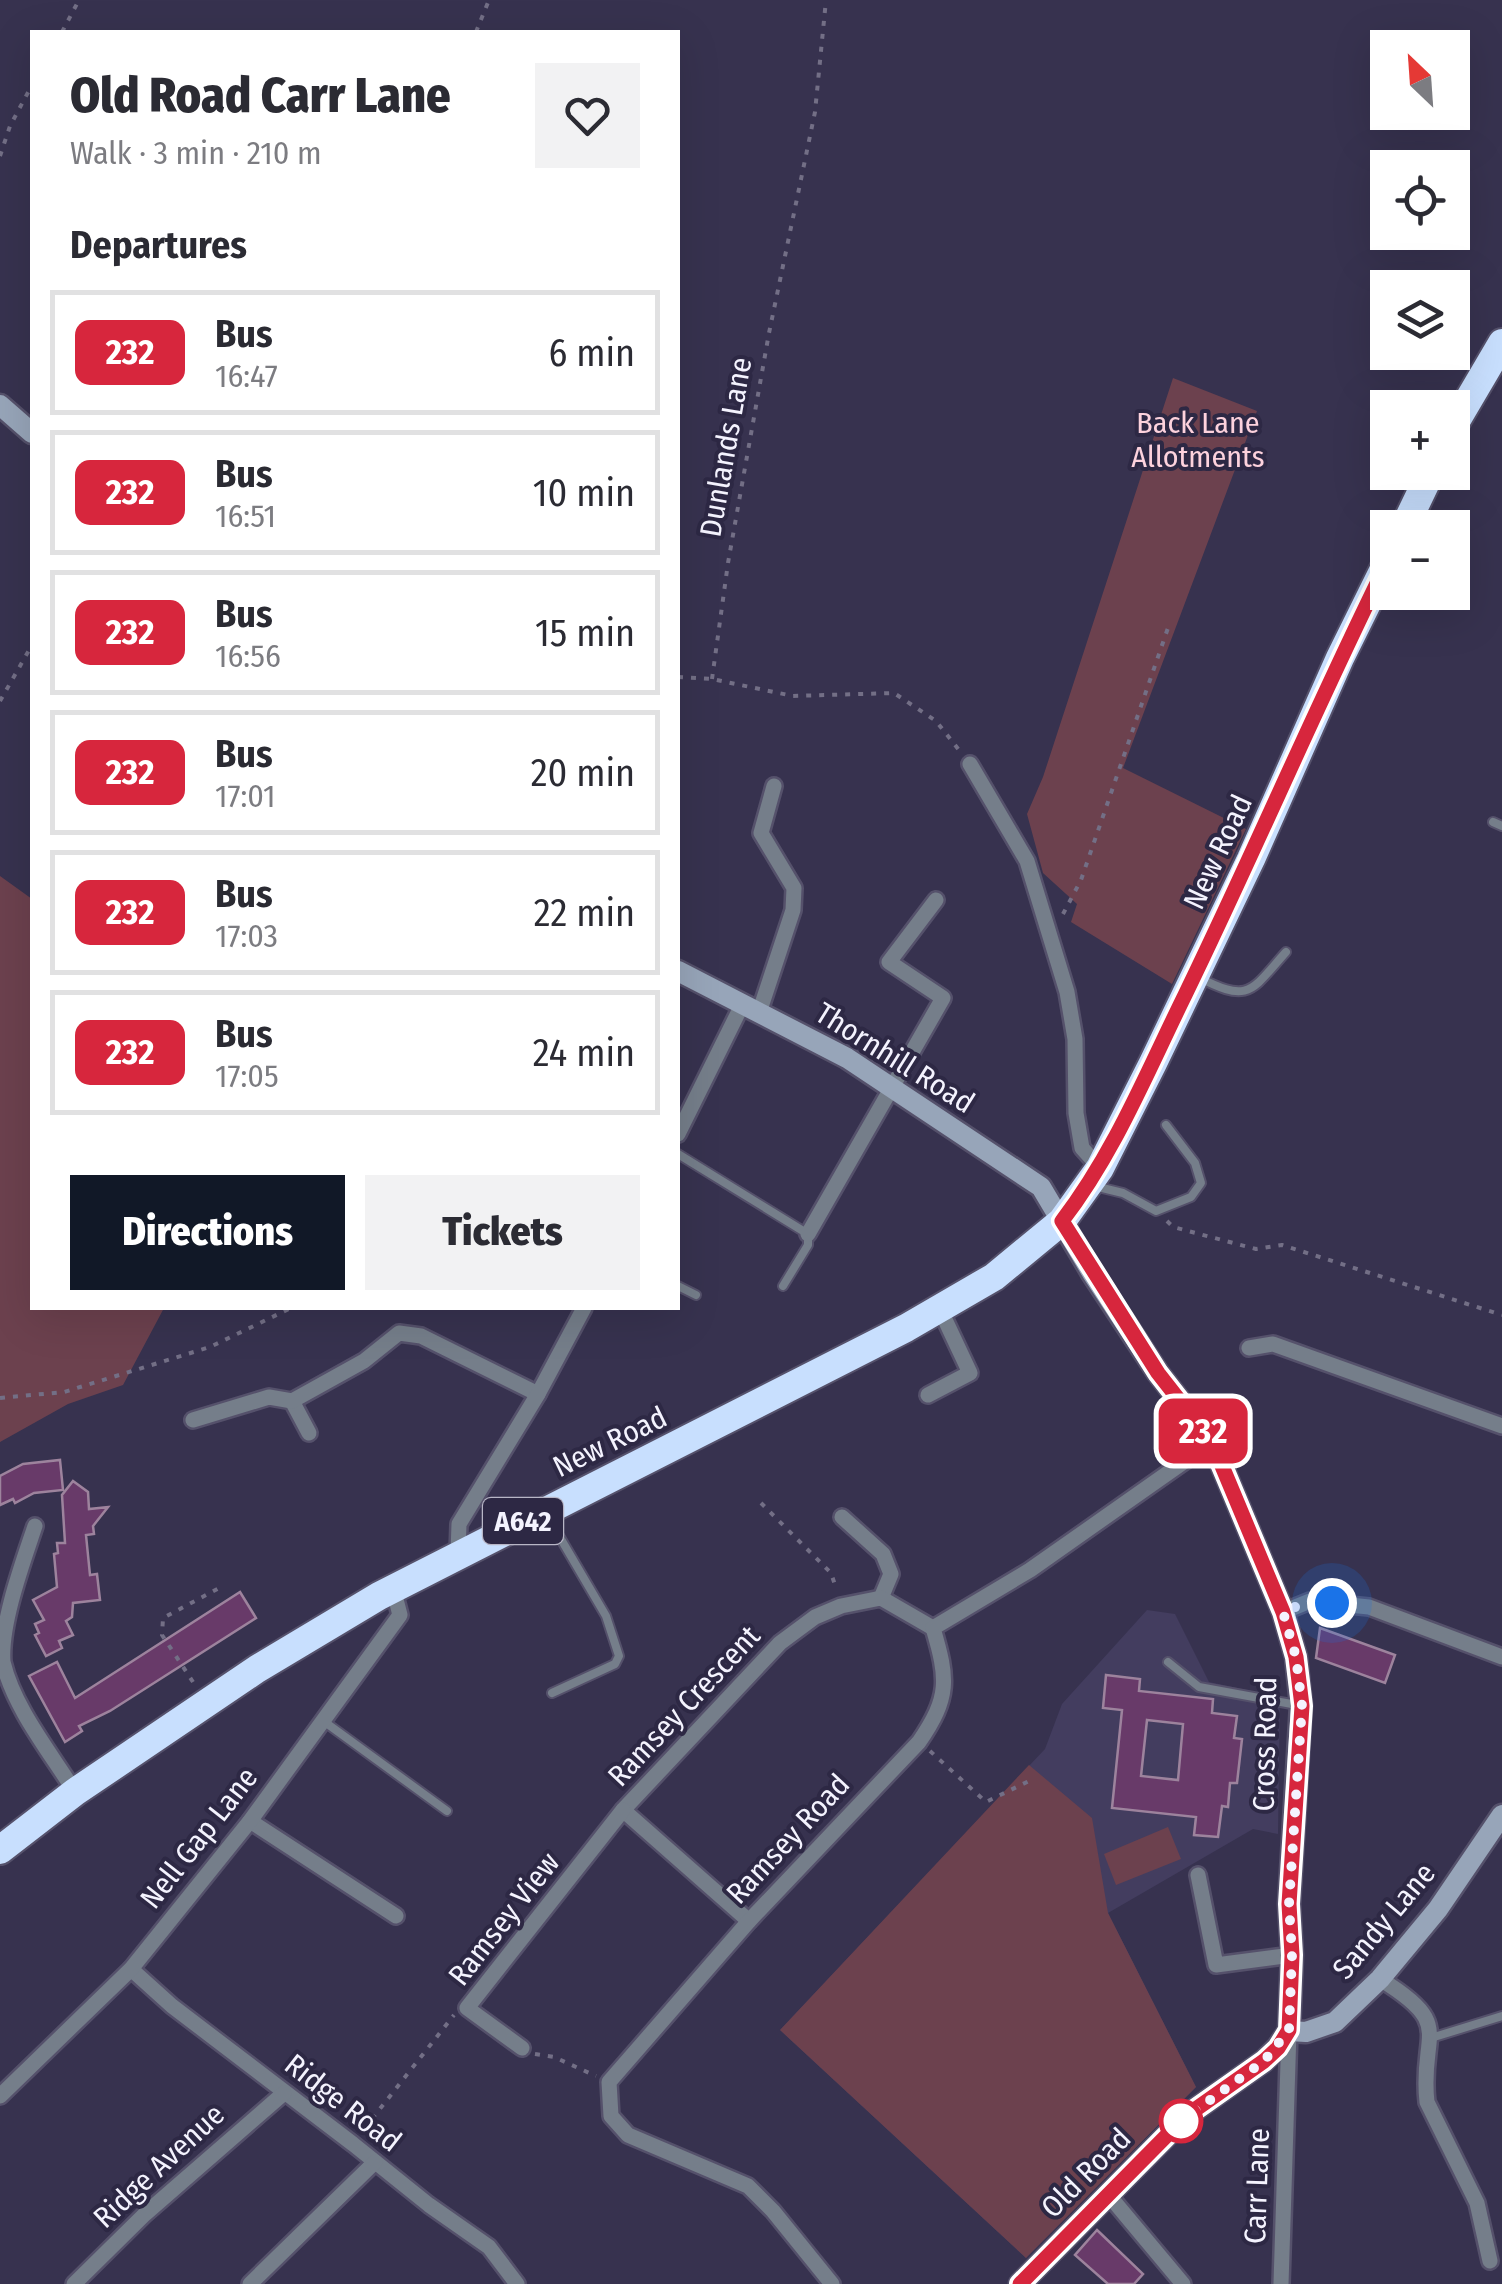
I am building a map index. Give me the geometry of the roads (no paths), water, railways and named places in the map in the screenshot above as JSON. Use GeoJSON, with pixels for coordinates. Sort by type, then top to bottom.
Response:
{"type":"FeatureCollection","features":[{"type":"Feature","properties":{"kind":"highway"},"geometry":{"type":"LineString","coordinates":[[1470,397],[1502,343]]}},
{"type":"Feature","properties":{"kind":"highway","name":"New Road"},"geometry":{"type":"LineString","coordinates":[[0,1850],[75,1792],[257,1669],[393,1588],[940,1309],[994,1277],[1062,1221],[1095,1176],[1370,599]]}},
{"type":"Feature","properties":{"kind":"street"},"geometry":{"type":"LineString","coordinates":[[0,405],[30,432]]}},
{"type":"Feature","properties":{"kind":"street"},"geometry":{"type":"LineString","coordinates":[[970,764],[1027,861],[1067,992],[1076,1039],[1076,1112],[1082,1148],[1095,1176]]}},
{"type":"Feature","properties":{"kind":"street"},"geometry":{"type":"LineString","coordinates":[[680,1131],[750,1009],[793,910],[794,888],[761,833],[774,786]]}},
{"type":"Feature","properties":{"kind":"street"},"geometry":{"type":"LineString","coordinates":[[808,1234],[943,998],[889,962],[936,900]]}},
{"type":"Feature","properties":{"kind":"street","name":"Thornhill Road"},"geometry":{"type":"LineString","coordinates":[[680,972],[847,1058],[892,1087],[1041,1187],[1062,1221]]}},
{"type":"Feature","properties":{"kind":"street","name":"Cross Road"},"geometry":{"type":"LineString","coordinates":[[1062,1221],[1158,1373],[1212,1442],[1283,1612],[1296,1657],[1302,1706],[1289,1904],[1289,2030]]}},
{"type":"Feature","properties":{"kind":"street"},"geometry":{"type":"LineString","coordinates":[[928,1395],[970,1372],[940,1309]]}},
{"type":"Feature","properties":{"kind":"street"},"geometry":{"type":"LineString","coordinates":[[458,1553],[458,1524],[538,1394],[583,1310]]}},
{"type":"Feature","properties":{"kind":"street"},"geometry":{"type":"LineString","coordinates":[[193,1420],[269,1397],[292,1401],[364,1361],[399,1333],[420,1336],[538,1394]]}},
{"type":"Feature","properties":{"kind":"street"},"geometry":{"type":"LineString","coordinates":[[1249,1348],[1274,1344],[1502,1426]]}},
{"type":"Feature","properties":{"kind":"street"},"geometry":{"type":"LineString","coordinates":[[292,1401],[308,1433]]}},
{"type":"Feature","properties":{"kind":"street"},"geometry":{"type":"LineString","coordinates":[[842,1517],[883,1554],[891,1574],[881,1598],[933,1628],[1030,1570],[1212,1442]]}},
{"type":"Feature","properties":{"kind":"street"},"geometry":{"type":"LineString","coordinates":[[36,1526],[2,1632],[2,1660],[22,1705],[75,1792]]}},
{"type":"Feature","properties":{"kind":"street","name":"Nell Gap Lane"},"geometry":{"type":"LineString","coordinates":[[0,2096],[132,1969],[250,1821],[400,1615],[393,1588]]}},
{"type":"Feature","properties":{"kind":"street","name":"Ramsey Crescent"},"geometry":{"type":"LineString","coordinates":[[749,1922],[623,1810],[780,1643],[815,1618],[841,1606],[881,1598]]}},
{"type":"Feature","properties":{"kind":"street"},"geometry":{"type":"LineString","coordinates":[[1283,1612],[1310,1601],[1369,1606],[1502,1656]]}},
{"type":"Feature","properties":{"kind":"street","name":"Ramsey Road"},"geometry":{"type":"LineString","coordinates":[[832,2284],[748,2186],[628,2135],[611,2116],[609,2082],[749,1922],[919,1742],[939,1713],[945,1684],[933,1628]]}},
{"type":"Feature","properties":{"kind":"street","name":"Ramsey View"},"geometry":{"type":"LineString","coordinates":[[522,2048],[467,2008],[623,1810]]}},
{"type":"Feature","properties":{"kind":"street","name":"Sandy Lane"},"geometry":{"type":"LineString","coordinates":[[1289,2030],[1306,2032],[1335,2022],[1380,1979],[1438,1909],[1502,1815]]}},
{"type":"Feature","properties":{"kind":"street"},"geometry":{"type":"LineString","coordinates":[[250,1821],[396,1916]]}},
{"type":"Feature","properties":{"kind":"street"},"geometry":{"type":"LineString","coordinates":[[1198,1874],[1216,1965],[1292,1955]]}},
{"type":"Feature","properties":{"kind":"street","name":"Ridge Road"},"geometry":{"type":"LineString","coordinates":[[132,1969],[172,2006],[429,2206],[489,2247],[517,2284]]}},
{"type":"Feature","properties":{"kind":"street"},"geometry":{"type":"LineString","coordinates":[[1380,1979],[1421,2008],[1431,2038],[1427,2102],[1477,2203],[1490,2261]]}},
{"type":"Feature","properties":{"kind":"street","name":"Old Road"},"geometry":{"type":"LineString","coordinates":[[1020,2284],[1186,2116],[1264,2061],[1289,2030]]}},
{"type":"Feature","properties":{"kind":"street","name":"Carr Lane"},"geometry":{"type":"LineString","coordinates":[[1281,2284],[1289,2030]]}},
{"type":"Feature","properties":{"kind":"street","name":"Ridge Avenue"},"geometry":{"type":"LineString","coordinates":[[74,2284],[145,2214],[284,2092]]}},
{"type":"Feature","properties":{"kind":"street"},"geometry":{"type":"LineString","coordinates":[[250,2284],[376,2162]]}},
{"type":"Feature","properties":{"kind":"street"},"geometry":{"type":"LineString","coordinates":[[1107,2193],[1179,2282]]}},
{"type":"Feature","properties":{"kind":"lane"},"geometry":{"type":"LineString","coordinates":[[1194,975],[1231,993],[1243,992],[1259,982],[1286,952]]}},
{"type":"Feature","properties":{"kind":"lane"},"geometry":{"type":"LineString","coordinates":[[1095,1176],[1156,1212],[1191,1197],[1201,1183],[1196,1163],[1166,1125]]}},
{"type":"Feature","properties":{"kind":"lane"},"geometry":{"type":"LineString","coordinates":[[680,1155],[808,1234],[808,1244],[782,1286]]}},
{"type":"Feature","properties":{"kind":"lane"},"geometry":{"type":"LineString","coordinates":[[680,1287],[696,1296]]}},
{"type":"Feature","properties":{"kind":"lane"},"geometry":{"type":"LineString","coordinates":[[544,1511],[606,1616],[619,1656],[614,1664],[552,1693]]}},
{"type":"Feature","properties":{"kind":"lane"},"geometry":{"type":"LineString","coordinates":[[1168,1662],[1199,1687],[1302,1706]]}},
{"type":"Feature","properties":{"kind":"lane"},"geometry":{"type":"LineString","coordinates":[[322,1720],[446,1811]]}},
{"type":"Feature","properties":{"kind":"lane"},"geometry":{"type":"LineString","coordinates":[[1431,2038],[1502,2016]]}},
{"type":"Feature","properties":{"kind":"park label","name":"Back Lane Allotments"},"geometry":{"type":"Point","coordinates":[1198,440]}}]}
